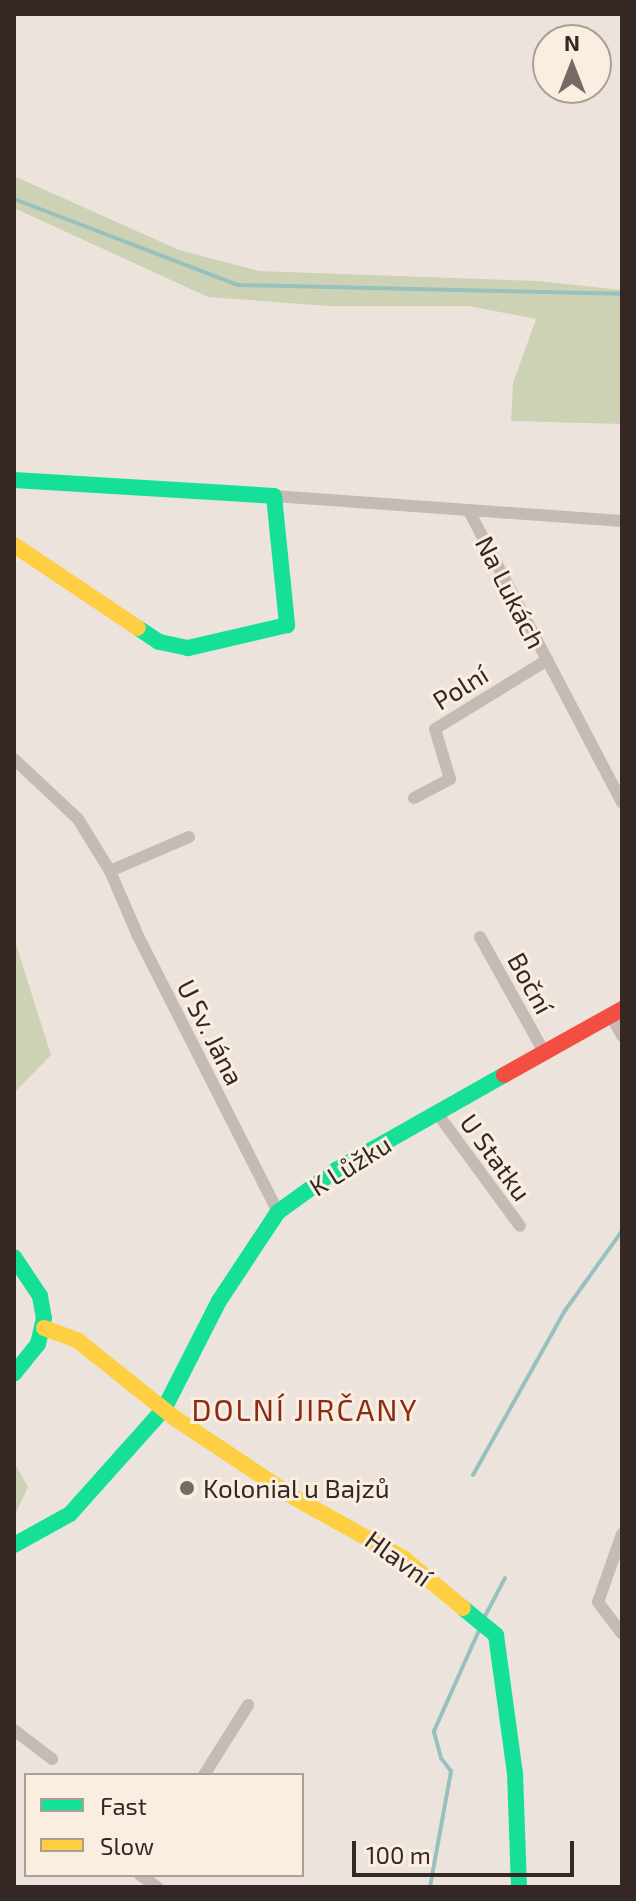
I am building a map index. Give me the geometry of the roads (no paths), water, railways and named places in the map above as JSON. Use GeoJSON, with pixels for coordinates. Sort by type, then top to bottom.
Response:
{"type":"FeatureCollection","features":[{"type":"Feature","properties":{"kind":"street","name":"Na Lukách"},"geometry":{"type":"LineString","coordinates":[[14,480],[274,496],[470,513],[622,803]]}},
{"type":"Feature","properties":{"kind":"street"},"geometry":{"type":"LineString","coordinates":[[14,545],[159,642],[188,648],[287,625],[274,496]]}},
{"type":"Feature","properties":{"kind":"street"},"geometry":{"type":"LineString","coordinates":[[470,513],[622,521]]}},
{"type":"Feature","properties":{"kind":"street","name":"Polní"},"geometry":{"type":"LineString","coordinates":[[414,798],[450,779],[435,729],[547,660]]}},
{"type":"Feature","properties":{"kind":"street","name":"U Sv. Jána"},"geometry":{"type":"LineString","coordinates":[[14,759],[78,819],[110,871],[138,936],[278,1212]]}},
{"type":"Feature","properties":{"kind":"street"},"geometry":{"type":"LineString","coordinates":[[110,871],[189,837]]}},
{"type":"Feature","properties":{"kind":"street","name":"Boční"},"geometry":{"type":"LineString","coordinates":[[480,937],[543,1050]]}},
{"type":"Feature","properties":{"kind":"street"},"geometry":{"type":"LineString","coordinates":[[616,1011],[622,1036]]}},
{"type":"Feature","properties":{"kind":"street","name":"K Lůžku"},"geometry":{"type":"LineString","coordinates":[[14,1545],[70,1514],[164,1409],[219,1301],[278,1212],[336,1170],[616,1011]]}},
{"type":"Feature","properties":{"kind":"street","name":"U Statku"},"geometry":{"type":"LineString","coordinates":[[437,1113],[520,1226]]}},
{"type":"Feature","properties":{"kind":"street"},"geometry":{"type":"LineString","coordinates":[[14,1257],[40,1296],[44,1328],[32,1354],[14,1374]]}},
{"type":"Feature","properties":{"kind":"street","name":"Hlavní"},"geometry":{"type":"LineString","coordinates":[[44,1328],[77,1340],[164,1409],[295,1498],[403,1558],[496,1635],[515,1773],[519,1887]]}},
{"type":"Feature","properties":{"kind":"street"},"geometry":{"type":"LineString","coordinates":[[622,1534],[598,1602],[622,1634]]}},
{"type":"Feature","properties":{"kind":"street"},"geometry":{"type":"LineString","coordinates":[[205,1773],[248,1705]]}},
{"type":"Feature","properties":{"kind":"street"},"geometry":{"type":"LineString","coordinates":[[14,1730],[52,1759]]}},
{"type":"Feature","properties":{"kind":"waterway"},"geometry":{"type":"LineString","coordinates":[[14,199],[238,285],[622,294]]}},
{"type":"Feature","properties":{"kind":"waterway"},"geometry":{"type":"LineString","coordinates":[[473,1475],[564,1312],[622,1231]]}},
{"type":"Feature","properties":{"kind":"waterway"},"geometry":{"type":"LineString","coordinates":[[484,1618],[505,1578]]}},
{"type":"Feature","properties":{"kind":"waterway"},"geometry":{"type":"LineString","coordinates":[[430,1887],[451,1771],[441,1758],[434,1731],[481,1626]]}},
{"type":"Feature","properties":{"kind":"place","name":"Kolonial u Bajzů"},"geometry":{"type":"Point","coordinates":[187,1488]}},
{"type":"Feature","properties":{"kind":"district","name":"DOLNÍ JIRČANY"},"geometry":{"type":"Point","coordinates":[305,1409]}}]}
